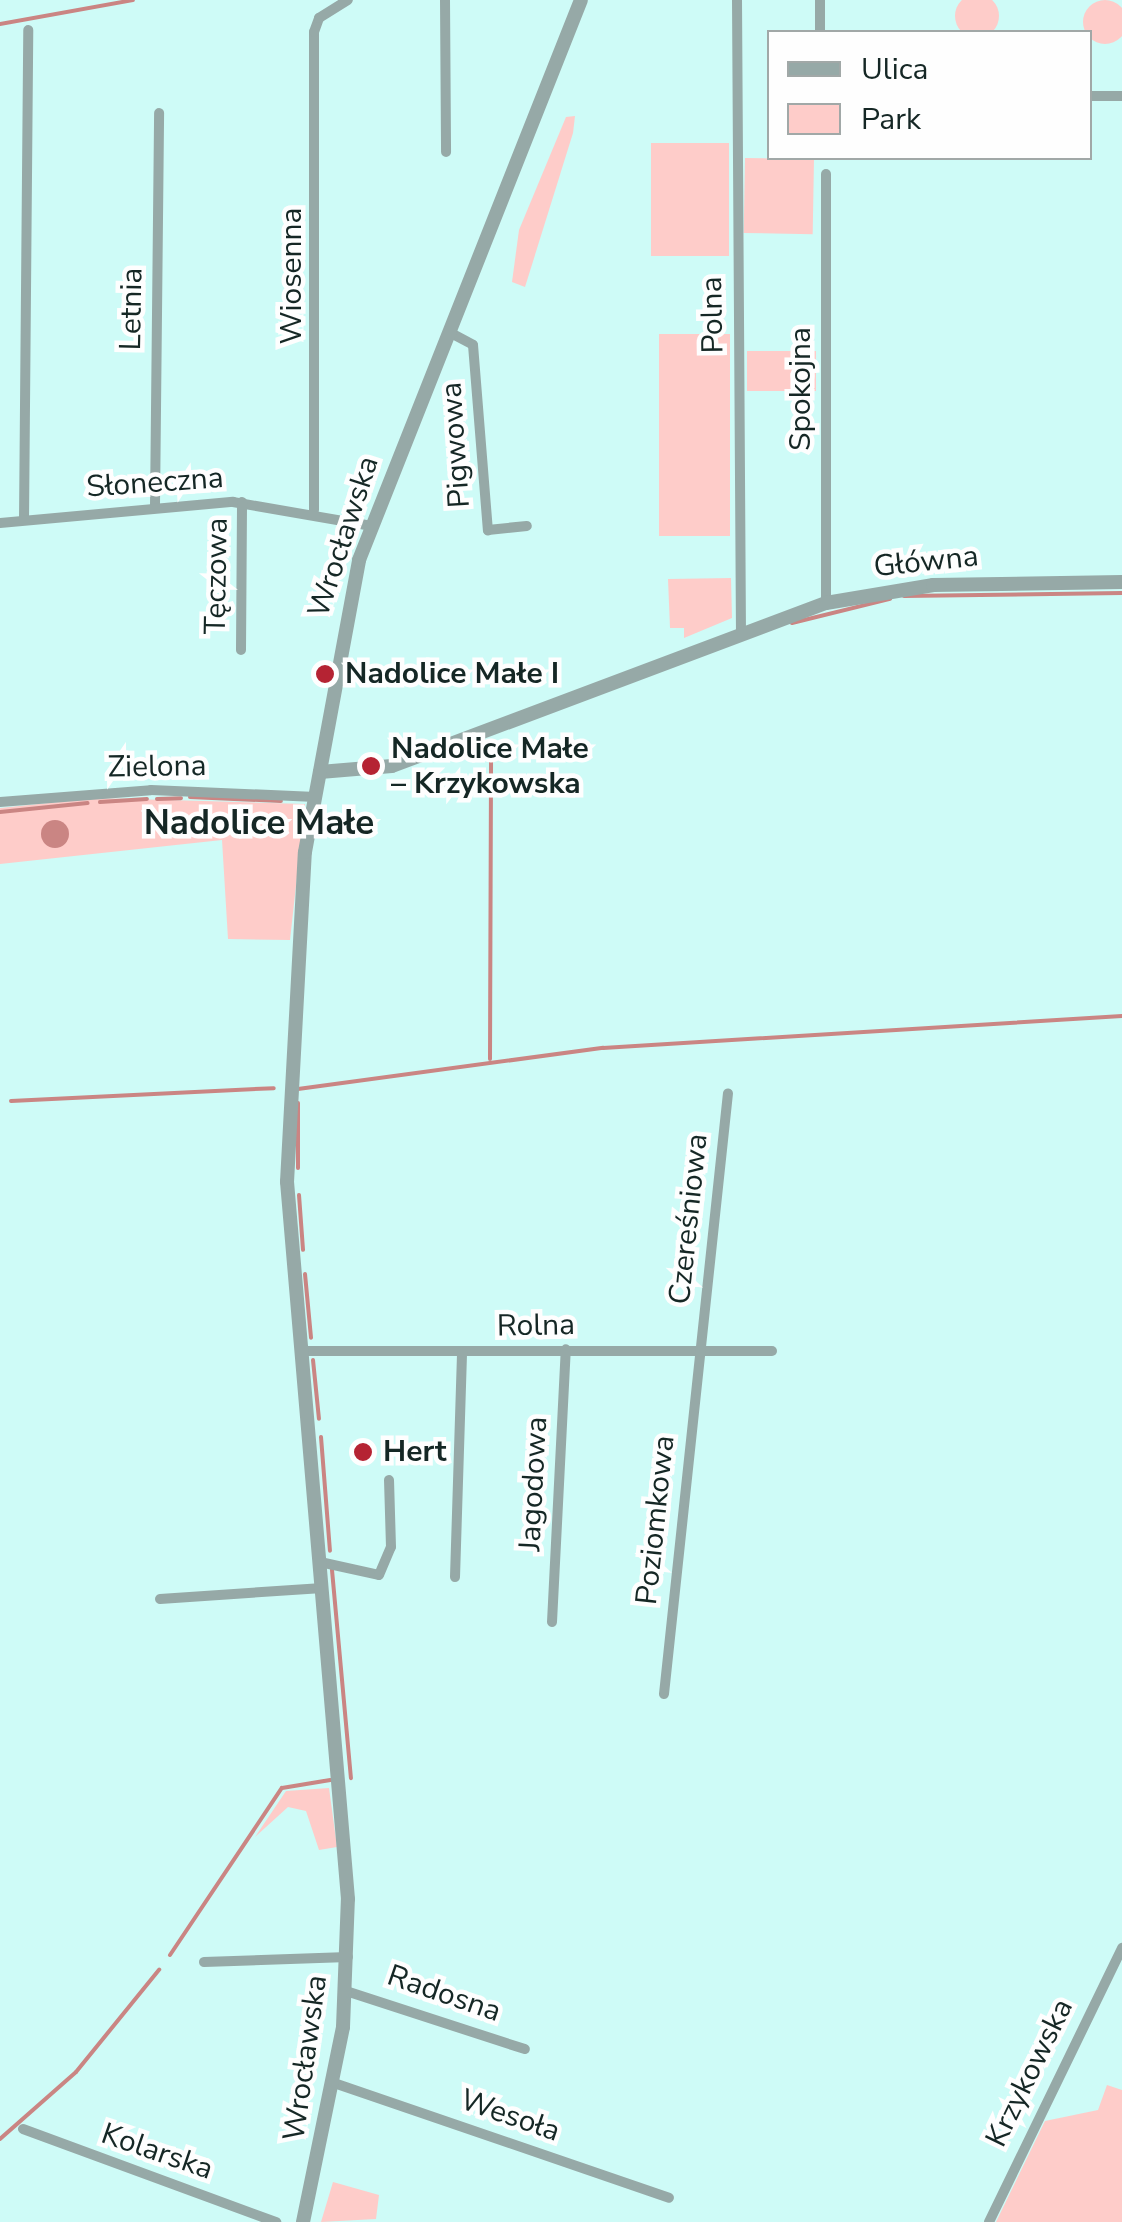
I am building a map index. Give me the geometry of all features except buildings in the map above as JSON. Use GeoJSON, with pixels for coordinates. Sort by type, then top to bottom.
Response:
{"type":"FeatureCollection","features":[{"type":"Feature","properties":{"kind":"street","name":"Wiosenna"},"geometry":{"type":"LineString","coordinates":[[314,510],[314,32],[318,18],[348,0]]}},
{"type":"Feature","properties":{"kind":"street"},"geometry":{"type":"LineString","coordinates":[[445,0],[446,152]]}},
{"type":"Feature","properties":{"kind":"street","name":"Wrocławska"},"geometry":{"type":"LineString","coordinates":[[303,2222],[334,2083],[348,1958],[348,1899],[302,1356],[286,1102],[316,797],[347,598],[372,526],[582,0]]}},
{"type":"Feature","properties":{"kind":"street","name":"Polna"},"geometry":{"type":"LineString","coordinates":[[737,0],[742,630]]}},
{"type":"Feature","properties":{"kind":"street"},"geometry":{"type":"LineString","coordinates":[[820,0],[820,30]]}},
{"type":"Feature","properties":{"kind":"street"},"geometry":{"type":"LineString","coordinates":[[24,520],[28,30]]}},
{"type":"Feature","properties":{"kind":"street"},"geometry":{"type":"LineString","coordinates":[[1092,96],[1122,96]]}},
{"type":"Feature","properties":{"kind":"street","name":"Letnia"},"geometry":{"type":"LineString","coordinates":[[155,505],[159,113]]}},
{"type":"Feature","properties":{"kind":"street","name":"Spokojna"},"geometry":{"type":"LineString","coordinates":[[826,174],[826,603]]}},
{"type":"Feature","properties":{"kind":"street","name":"Pigwowa"},"geometry":{"type":"LineString","coordinates":[[449,332],[474,345],[488,530],[527,526]]}},
{"type":"Feature","properties":{"kind":"street","name":"Słoneczna"},"geometry":{"type":"LineString","coordinates":[[0,523],[155,505],[242,502],[314,510]]}},
{"type":"Feature","properties":{"kind":"street","name":"Tęczowa"},"geometry":{"type":"LineString","coordinates":[[241,650],[242,502]]}},
{"type":"Feature","properties":{"kind":"street"},"geometry":{"type":"LineString","coordinates":[[314,510],[372,526]]}},
{"type":"Feature","properties":{"kind":"street","name":"Główna"},"geometry":{"type":"LineString","coordinates":[[742,630],[826,603],[933,585],[1122,582]]}},
{"type":"Feature","properties":{"kind":"street"},"geometry":{"type":"LineString","coordinates":[[320,772],[392,766],[742,630]]}},
{"type":"Feature","properties":{"kind":"street","name":"Zielona"},"geometry":{"type":"LineString","coordinates":[[0,802],[152,790],[316,797]]}},
{"type":"Feature","properties":{"kind":"street","name":"Czereśniowa"},"geometry":{"type":"LineString","coordinates":[[699,1351],[728,1092]]}},
{"type":"Feature","properties":{"kind":"street","name":"Rolna"},"geometry":{"type":"LineString","coordinates":[[302,1356],[566,1349],[772,1351]]}},
{"type":"Feature","properties":{"kind":"street","name":"Jagodowa"},"geometry":{"type":"LineString","coordinates":[[552,1622],[566,1349]]}},
{"type":"Feature","properties":{"kind":"street","name":"Poziomkowa"},"geometry":{"type":"LineString","coordinates":[[664,1694],[699,1351]]}},
{"type":"Feature","properties":{"kind":"street"},"geometry":{"type":"LineString","coordinates":[[455,1578],[462,1352]]}},
{"type":"Feature","properties":{"kind":"street"},"geometry":{"type":"LineString","coordinates":[[320,1562],[378,1575],[391,1547],[390,1480]]}},
{"type":"Feature","properties":{"kind":"street"},"geometry":{"type":"LineString","coordinates":[[160,1599],[322,1588]]}},
{"type":"Feature","properties":{"kind":"street","name":"Krzykowska"},"geometry":{"type":"LineString","coordinates":[[989,2222],[1122,1948]]}},
{"type":"Feature","properties":{"kind":"street"},"geometry":{"type":"LineString","coordinates":[[204,1962],[348,1958]]}},
{"type":"Feature","properties":{"kind":"street","name":"Radosna"},"geometry":{"type":"LineString","coordinates":[[346,1991],[525,2049]]}},
{"type":"Feature","properties":{"kind":"street","name":"Wesoła"},"geometry":{"type":"LineString","coordinates":[[334,2083],[669,2198]]}},
{"type":"Feature","properties":{"kind":"street","name":"Kolarska"},"geometry":{"type":"LineString","coordinates":[[23,2129],[276,2222]]}},
{"type":"Feature","properties":{"kind":"green space"},"geometry":{"type":"Polygon","coordinates":[[[965,-1],[989,-1],[999,16],[993,30],[961,30],[957,24],[957,8],[965,-1]]]}},
{"type":"Feature","properties":{"kind":"green space"},"geometry":{"type":"Polygon","coordinates":[[[1105,0],[1120,7],[1120,37],[1105,44],[1092,38],[1092,30],[1085,30],[1083,22],[1090,7],[1105,0]]]}},
{"type":"Feature","properties":{"kind":"green space"},"geometry":{"type":"Polygon","coordinates":[[[575,116],[525,287],[512,282],[519,230],[566,117],[575,116]]]}},
{"type":"Feature","properties":{"kind":"green space"},"geometry":{"type":"Polygon","coordinates":[[[651,143],[729,143],[729,256],[651,256],[651,143]]]}},
{"type":"Feature","properties":{"kind":"green space"},"geometry":{"type":"Polygon","coordinates":[[[745,158],[814,160],[813,234],[744,233],[745,158]]]}},
{"type":"Feature","properties":{"kind":"green space"},"geometry":{"type":"Polygon","coordinates":[[[659,334],[730,334],[730,536],[659,536],[659,334]]]}},
{"type":"Feature","properties":{"kind":"green space"},"geometry":{"type":"Polygon","coordinates":[[[747,351],[816,351],[816,391],[747,391],[747,351]]]}},
{"type":"Feature","properties":{"kind":"green space"},"geometry":{"type":"Polygon","coordinates":[[[731,578],[732,618],[684,638],[684,628],[670,628],[668,579],[731,578]]]}},
{"type":"Feature","properties":{"kind":"green space"},"geometry":{"type":"Polygon","coordinates":[[[97,798],[305,804],[290,940],[228,939],[222,840],[0,864],[0,808],[97,798]]]}},
{"type":"Feature","properties":{"kind":"green space"},"geometry":{"type":"Polygon","coordinates":[[[329,1788],[337,1847],[319,1850],[306,1811],[288,1807],[255,1837],[286,1791],[329,1788]]]}},
{"type":"Feature","properties":{"kind":"green space"},"geometry":{"type":"Polygon","coordinates":[[[1107,2085],[1122,2090],[1122,2222],[996,2222],[1045,2121],[1098,2110],[1107,2085]]]}},
{"type":"Feature","properties":{"kind":"green space"},"geometry":{"type":"Polygon","coordinates":[[[333,2182],[379,2195],[376,2219],[321,2222],[333,2182]]]}},
{"type":"Feature","properties":{"kind":"shaded area"},"geometry":{"type":"Polygon","coordinates":[[[55,820],[65,824],[69,834],[65,844],[55,848],[45,844],[41,834],[45,824],[55,820]]]}},
{"type":"Feature","properties":{"kind":"waterway"},"geometry":{"type":"LineString","coordinates":[[0,24],[133,0]]}},
{"type":"Feature","properties":{"kind":"waterway"},"geometry":{"type":"LineString","coordinates":[[904,596],[1122,593]]}},
{"type":"Feature","properties":{"kind":"waterway"},"geometry":{"type":"LineString","coordinates":[[792,623],[890,599]]}},
{"type":"Feature","properties":{"kind":"waterway"},"geometry":{"type":"LineString","coordinates":[[490,1059],[491,748]]}},
{"type":"Feature","properties":{"kind":"waterway"},"geometry":{"type":"LineString","coordinates":[[190,797],[281,801]]}},
{"type":"Feature","properties":{"kind":"waterway"},"geometry":{"type":"LineString","coordinates":[[157,799],[181,798]]}},
{"type":"Feature","properties":{"kind":"waterway"},"geometry":{"type":"LineString","coordinates":[[100,802],[147,799]]}},
{"type":"Feature","properties":{"kind":"waterway"},"geometry":{"type":"LineString","coordinates":[[0,812],[88,803]]}},
{"type":"Feature","properties":{"kind":"waterway"},"geometry":{"type":"LineString","coordinates":[[298,1089],[603,1048],[1122,1016]]}},
{"type":"Feature","properties":{"kind":"waterway"},"geometry":{"type":"LineString","coordinates":[[11,1101],[274,1088]]}},
{"type":"Feature","properties":{"kind":"waterway"},"geometry":{"type":"LineString","coordinates":[[298,1103],[298,1168]]}},
{"type":"Feature","properties":{"kind":"waterway"},"geometry":{"type":"LineString","coordinates":[[299,1195],[303,1250]]}},
{"type":"Feature","properties":{"kind":"waterway"},"geometry":{"type":"LineString","coordinates":[[305,1274],[311,1338]]}},
{"type":"Feature","properties":{"kind":"waterway"},"geometry":{"type":"LineString","coordinates":[[313,1360],[319,1419]]}},
{"type":"Feature","properties":{"kind":"waterway"},"geometry":{"type":"LineString","coordinates":[[321,1437],[330,1551]]}},
{"type":"Feature","properties":{"kind":"waterway"},"geometry":{"type":"LineString","coordinates":[[332,1570],[351,1778]]}},
{"type":"Feature","properties":{"kind":"waterway"},"geometry":{"type":"LineString","coordinates":[[170,1955],[282,1788],[330,1780]]}},
{"type":"Feature","properties":{"kind":"waterway"},"geometry":{"type":"LineString","coordinates":[[0,2139],[76,2072],[159,1970]]}},
{"type":"Feature","properties":{"kind":"place","name":"Nadolice Małe I"},"geometry":{"type":"Point","coordinates":[325,674]}},
{"type":"Feature","properties":{"kind":"place","name":"Nadolice Małe – Krzykowska"},"geometry":{"type":"Point","coordinates":[371,766]}},
{"type":"Feature","properties":{"kind":"place","name":"Hert"},"geometry":{"type":"Point","coordinates":[363,1452]}},
{"type":"Feature","properties":{"kind":"district","name":"Nadolice Małe"},"geometry":{"type":"Point","coordinates":[259,823]}}]}
